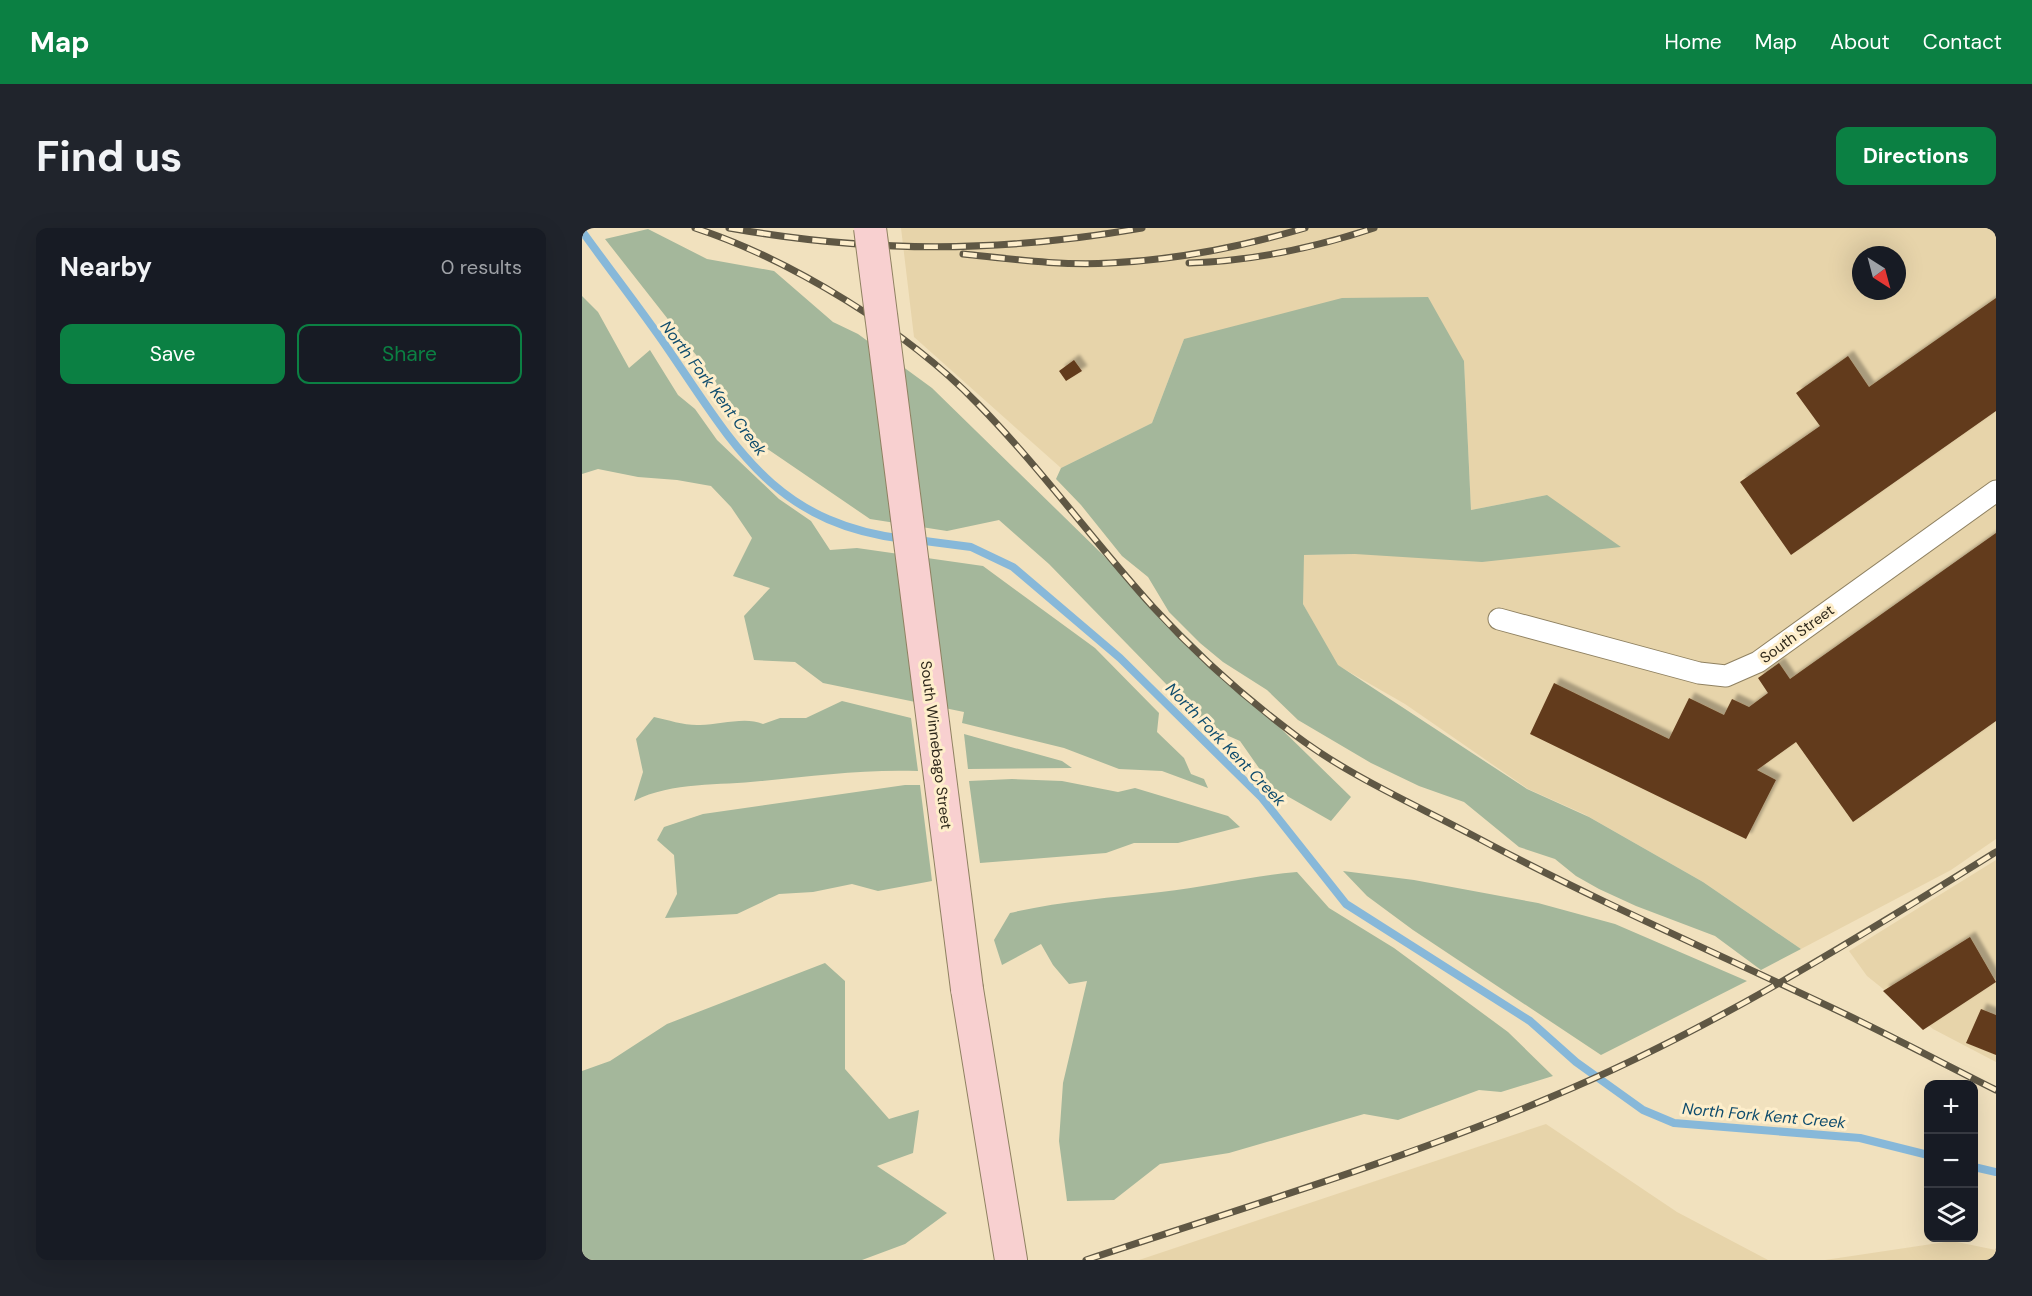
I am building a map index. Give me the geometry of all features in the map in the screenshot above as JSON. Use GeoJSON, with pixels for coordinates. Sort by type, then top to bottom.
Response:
{"type":"FeatureCollection","features":[{"type":"Feature","properties":{"kind":"main road","name":"South Winnebago Street"},"geometry":{"type":"LineString","coordinates":[[870,228],[967,989],[1011,1260]]}},
{"type":"Feature","properties":{"kind":"street","name":"South Street"},"geometry":{"type":"LineString","coordinates":[[1499,619],[1699,673],[1726,676],[1758,662],[1996,491]]}},
{"type":"Feature","properties":{"kind":"shaded area"},"geometry":{"type":"Polygon","coordinates":[[[901,228],[1996,228],[1996,839],[1951,870],[1801,949],[1703,882],[1584,814],[1528,789],[1405,704],[1337,665],[1303,604],[1303,555],[1355,554],[1547,495],[1471,510],[1464,361],[1184,339],[1152,423],[1061,468],[914,337],[901,228]]]}},
{"type":"Feature","properties":{"kind":"shaded area"},"geometry":{"type":"Polygon","coordinates":[[[1996,860],[1996,1062],[1933,1029],[1867,976],[1849,951],[1996,860]]]}},
{"type":"Feature","properties":{"kind":"shaded area"},"geometry":{"type":"Polygon","coordinates":[[[1546,1124],[1677,1212],[1768,1260],[1139,1260],[1546,1124]]]}},
{"type":"Feature","properties":{"kind":"shaded area"},"geometry":{"type":"Polygon","coordinates":[[[1945,1242],[1957,1242],[1996,1250],[1996,1260],[1825,1260],[1945,1242]]]}},
{"type":"Feature","properties":{"kind":"green space"},"geometry":{"type":"Polygon","coordinates":[[[648,229],[707,259],[774,271],[833,322],[858,334],[932,388],[1351,797],[1331,821],[1273,788],[1240,741],[1208,727],[1049,564],[999,520],[947,531],[870,519],[744,433],[700,360],[605,239],[648,229]]]}},
{"type":"Feature","properties":{"kind":"green space"},"geometry":{"type":"Polygon","coordinates":[[[582,296],[598,312],[629,368],[650,350],[678,395],[695,409],[717,440],[779,499],[811,521],[830,550],[857,548],[983,566],[1095,648],[1159,713],[1157,732],[1184,758],[1191,774],[1204,779],[1208,788],[1162,771],[1119,769],[1064,748],[962,723],[964,712],[823,683],[795,662],[754,660],[744,616],[770,588],[733,576],[752,538],[731,507],[711,486],[638,477],[598,469],[582,474],[582,296]]]}},
{"type":"Feature","properties":{"kind":"green space"},"geometry":{"type":"Polygon","coordinates":[[[1428,297],[1464,361],[1471,510],[1547,495],[1621,547],[1482,562],[1355,554],[1304,555],[1303,604],[1338,665],[1527,789],[1589,817],[1703,882],[1801,949],[1761,970],[1715,936],[1636,906],[1599,889],[1576,876],[1555,859],[1519,847],[1464,802],[1419,786],[1371,763],[1298,720],[1267,690],[1223,662],[1200,643],[1169,612],[1148,577],[1122,556],[1081,505],[1056,479],[1061,468],[1152,423],[1184,339],[1342,298],[1428,297]]]}},
{"type":"Feature","properties":{"kind":"green space"},"geometry":{"type":"Polygon","coordinates":[[[842,701],[911,718],[918,771],[859,772],[696,785],[664,790],[634,801],[643,772],[636,739],[654,717],[692,725],[739,721],[763,724],[780,718],[806,718],[842,701]]]}},
{"type":"Feature","properties":{"kind":"green space"},"geometry":{"type":"Polygon","coordinates":[[[964,734],[1062,761],[1072,768],[968,769],[964,734]]]}},
{"type":"Feature","properties":{"kind":"green space"},"geometry":{"type":"Polygon","coordinates":[[[1012,779],[1062,781],[1118,792],[1135,788],[1228,816],[1240,827],[1178,843],[1134,843],[1106,853],[980,863],[969,781],[1012,779]]]}},
{"type":"Feature","properties":{"kind":"green space"},"geometry":{"type":"Polygon","coordinates":[[[905,785],[920,785],[932,881],[878,891],[852,884],[813,892],[779,894],[737,914],[665,918],[677,894],[674,855],[657,840],[664,827],[703,814],[905,785]]]}},
{"type":"Feature","properties":{"kind":"green space"},"geometry":{"type":"Polygon","coordinates":[[[1343,871],[1414,880],[1538,903],[1615,924],[1747,981],[1601,1055],[1413,930],[1367,896],[1343,871]]]}},
{"type":"Feature","properties":{"kind":"green space"},"geometry":{"type":"Polygon","coordinates":[[[1297,872],[1329,908],[1394,948],[1508,1032],[1553,1076],[1501,1092],[1479,1090],[1398,1120],[1364,1114],[1229,1153],[1160,1164],[1114,1200],[1067,1201],[1059,1141],[1063,1083],[1087,981],[1069,984],[1053,965],[1041,944],[1002,965],[994,940],[1010,913],[1066,903],[1178,890],[1297,872]]]}},
{"type":"Feature","properties":{"kind":"green space"},"geometry":{"type":"Polygon","coordinates":[[[825,963],[845,981],[845,1069],[889,1119],[919,1110],[913,1153],[877,1166],[947,1213],[905,1244],[862,1260],[582,1260],[582,1071],[610,1061],[667,1024],[825,963]]]}},
{"type":"Feature","properties":{"kind":"building"},"geometry":{"type":"Polygon","coordinates":[[[1996,298],[1996,411],[1791,555],[1740,482],[1820,426],[1796,393],[1848,356],[1869,387],[1996,298]]]}},
{"type":"Feature","properties":{"kind":"building"},"geometry":{"type":"Polygon","coordinates":[[[1074,360],[1082,371],[1066,381],[1059,371],[1074,360]]]}},
{"type":"Feature","properties":{"kind":"building"},"geometry":{"type":"Polygon","coordinates":[[[1996,533],[1996,721],[1853,822],[1796,742],[1757,770],[1776,780],[1746,839],[1530,734],[1554,683],[1669,739],[1689,698],[1724,715],[1732,699],[1749,707],[1768,693],[1758,678],[1779,663],[1790,679],[1996,533]]]}},
{"type":"Feature","properties":{"kind":"building"},"geometry":{"type":"Polygon","coordinates":[[[1970,937],[1996,982],[1923,1030],[1883,991],[1970,937]]]}},
{"type":"Feature","properties":{"kind":"building"},"geometry":{"type":"Polygon","coordinates":[[[1981,1009],[1996,1015],[1996,1055],[1966,1043],[1981,1009]]]}},
{"type":"Feature","properties":{"kind":"waterway","name":"North Fork Kent Creek"},"geometry":{"type":"LineString","coordinates":[[582,231],[656,331],[713,416],[761,474],[789,497],[821,516],[859,530],[904,539]]}},
{"type":"Feature","properties":{"kind":"waterway","name":"North Fork Kent Creek"},"geometry":{"type":"LineString","coordinates":[[917,540],[971,547],[1013,567],[1120,658],[1262,798],[1346,904],[1530,1021],[1576,1062],[1643,1110],[1674,1123],[1860,1138],[1924,1154]]}},
{"type":"Feature","properties":{"kind":"waterway","name":"North Fork Kent Creek"},"geometry":{"type":"LineString","coordinates":[[1978,1168],[1996,1172]]}},
{"type":"Feature","properties":{"kind":"railway"},"geometry":{"type":"LineString","coordinates":[[695,228],[732,242],[808,278],[846,300],[917,349],[1000,427],[1131,582],[1203,658],[1276,721],[1337,764],[1520,860],[1847,1015],[1996,1090]]}},
{"type":"Feature","properties":{"kind":"railway"},"geometry":{"type":"LineString","coordinates":[[729,228],[834,242],[936,247],[1037,242],[1142,228]]}},
{"type":"Feature","properties":{"kind":"railway"},"geometry":{"type":"LineString","coordinates":[[963,254],[1055,263],[1092,264],[1135,261],[1209,252],[1305,228]]}},
{"type":"Feature","properties":{"kind":"railway"},"geometry":{"type":"LineString","coordinates":[[1189,263],[1236,260],[1283,252],[1329,242],[1374,228]]}},
{"type":"Feature","properties":{"kind":"railway"},"geometry":{"type":"LineString","coordinates":[[1086,1260],[1437,1142],[1551,1097],[1609,1071],[1666,1044],[1778,984],[1996,852]]}}]}
